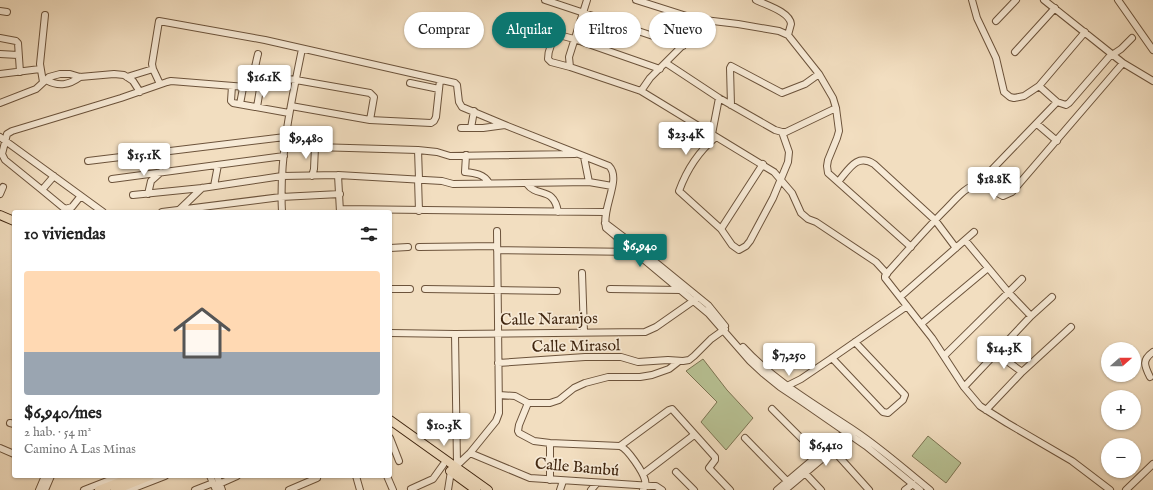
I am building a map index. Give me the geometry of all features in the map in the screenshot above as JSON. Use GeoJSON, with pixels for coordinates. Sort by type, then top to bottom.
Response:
{"type":"FeatureCollection","features":[{"type":"Feature","properties":{"kind":"main road"},"geometry":{"type":"LineString","coordinates":[[0,209],[12,215]]}},
{"type":"Feature","properties":{"kind":"main road"},"geometry":{"type":"LineString","coordinates":[[0,215],[12,220]]}},
{"type":"Feature","properties":{"kind":"main road"},"geometry":{"type":"LineString","coordinates":[[392,421],[488,490]]}},
{"type":"Feature","properties":{"kind":"main road"},"geometry":{"type":"LineString","coordinates":[[392,427],[443,465],[454,467],[476,490]]}},
{"type":"Feature","properties":{"kind":"main road"},"geometry":{"type":"LineString","coordinates":[[99,490],[130,478]]}},
{"type":"Feature","properties":{"kind":"main road"},"geometry":{"type":"LineString","coordinates":[[115,490],[145,478]]}},
{"type":"Feature","properties":{"kind":"street"},"geometry":{"type":"LineString","coordinates":[[545,0],[580,12]]}},
{"type":"Feature","properties":{"kind":"street"},"geometry":{"type":"LineString","coordinates":[[583,12],[587,0]]}},
{"type":"Feature","properties":{"kind":"street"},"geometry":{"type":"LineString","coordinates":[[636,0],[674,12]]}},
{"type":"Feature","properties":{"kind":"street"},"geometry":{"type":"LineString","coordinates":[[756,0],[789,17],[791,24],[788,35]]}},
{"type":"Feature","properties":{"kind":"street"},"geometry":{"type":"LineString","coordinates":[[972,0],[977,18],[996,58],[1004,92],[1010,97],[1018,97],[1032,92],[1039,86],[1085,32]]}},
{"type":"Feature","properties":{"kind":"street"},"geometry":{"type":"LineString","coordinates":[[996,20],[1016,0]]}},
{"type":"Feature","properties":{"kind":"street"},"geometry":{"type":"LineString","coordinates":[[1044,0],[1112,55],[1153,81]]}},
{"type":"Feature","properties":{"kind":"street"},"geometry":{"type":"LineString","coordinates":[[1118,0],[1153,50]]}},
{"type":"Feature","properties":{"kind":"street"},"geometry":{"type":"LineString","coordinates":[[1015,52],[1055,8]]}},
{"type":"Feature","properties":{"kind":"street"},"geometry":{"type":"LineString","coordinates":[[45,15],[40,69],[45,81]]}},
{"type":"Feature","properties":{"kind":"street"},"geometry":{"type":"LineString","coordinates":[[160,84],[152,64],[159,21],[264,40],[455,83],[462,107],[609,166],[613,170],[614,176],[605,212],[606,228],[644,253],[696,299],[709,314],[784,387],[886,454],[930,490]]}},
{"type":"Feature","properties":{"kind":"street"},"geometry":{"type":"LineString","coordinates":[[716,21],[779,30],[788,35],[819,74],[833,98],[836,108],[839,131],[826,166],[830,176],[911,247]]}},
{"type":"Feature","properties":{"kind":"street"},"geometry":{"type":"LineString","coordinates":[[570,67],[569,56],[574,39],[558,35],[548,54],[549,61],[641,91],[763,164],[774,172],[792,193],[803,215],[876,262],[887,274]]}},
{"type":"Feature","properties":{"kind":"street"},"geometry":{"type":"LineString","coordinates":[[0,38],[17,42],[19,45],[18,55],[20,72]]}},
{"type":"Feature","properties":{"kind":"street"},"geometry":{"type":"LineString","coordinates":[[1039,86],[1062,105],[1069,103],[1112,55],[1121,50],[1132,38]]}},
{"type":"Feature","properties":{"kind":"street"},"geometry":{"type":"LineString","coordinates":[[600,48],[660,69]]}},
{"type":"Feature","properties":{"kind":"street"},"geometry":{"type":"LineString","coordinates":[[641,91],[650,78],[681,48]]}},
{"type":"Feature","properties":{"kind":"street"},"geometry":{"type":"LineString","coordinates":[[282,210],[281,197],[285,137],[302,49]]}},
{"type":"Feature","properties":{"kind":"street"},"geometry":{"type":"LineString","coordinates":[[0,54],[18,55]]}},
{"type":"Feature","properties":{"kind":"street"},"geometry":{"type":"LineString","coordinates":[[80,196],[72,207],[66,209],[3,158],[2,139],[12,131],[171,81],[243,88],[249,84],[253,75],[258,54]]}},
{"type":"Feature","properties":{"kind":"street"},"geometry":{"type":"LineString","coordinates":[[666,63],[719,98],[775,130],[782,132],[786,132],[836,108]]}},
{"type":"Feature","properties":{"kind":"street"},"geometry":{"type":"LineString","coordinates":[[979,183],[1003,196],[1010,194],[1123,63]]}},
{"type":"Feature","properties":{"kind":"street"},"geometry":{"type":"LineString","coordinates":[[731,105],[731,66],[782,93],[805,84],[819,74]]}},
{"type":"Feature","properties":{"kind":"street"},"geometry":{"type":"LineString","coordinates":[[0,74],[40,69]]}},
{"type":"Feature","properties":{"kind":"street"},"geometry":{"type":"LineString","coordinates":[[0,103],[36,89],[49,77],[60,74],[70,74],[80,77],[114,74],[127,76],[153,69]]}},
{"type":"Feature","properties":{"kind":"street"},"geometry":{"type":"LineString","coordinates":[[253,75],[296,80],[370,93],[374,97],[370,120]]}},
{"type":"Feature","properties":{"kind":"street"},"geometry":{"type":"LineString","coordinates":[[127,76],[133,81],[140,92]]}},
{"type":"Feature","properties":{"kind":"street"},"geometry":{"type":"LineString","coordinates":[[45,81],[57,84],[68,84],[80,77]]}},
{"type":"Feature","properties":{"kind":"street"},"geometry":{"type":"LineString","coordinates":[[257,107],[262,77]]}},
{"type":"Feature","properties":{"kind":"street"},"geometry":{"type":"LineString","coordinates":[[291,106],[370,120],[431,123],[436,117],[440,80]]}},
{"type":"Feature","properties":{"kind":"street"},"geometry":{"type":"LineString","coordinates":[[410,83],[439,89]]}},
{"type":"Feature","properties":{"kind":"street"},"geometry":{"type":"LineString","coordinates":[[232,86],[231,102],[289,113]]}},
{"type":"Feature","properties":{"kind":"street"},"geometry":{"type":"LineString","coordinates":[[240,104],[243,88]]}},
{"type":"Feature","properties":{"kind":"street"},"geometry":{"type":"LineString","coordinates":[[719,98],[714,136],[697,155],[679,191],[721,229],[726,240],[739,250],[746,246],[750,241],[773,198],[788,162],[789,155],[782,132]]}},
{"type":"Feature","properties":{"kind":"street"},"geometry":{"type":"LineString","coordinates":[[1057,102],[979,183],[965,191],[935,220],[885,278],[921,324],[964,387],[975,400],[986,410],[1007,424],[1072,461],[1110,490]]}},
{"type":"Feature","properties":{"kind":"street"},"geometry":{"type":"LineString","coordinates":[[471,128],[474,111]]}},
{"type":"Feature","properties":{"kind":"street"},"geometry":{"type":"LineString","coordinates":[[1037,124],[1056,141]]}},
{"type":"Feature","properties":{"kind":"street"},"geometry":{"type":"LineString","coordinates":[[461,128],[505,125]]}},
{"type":"Feature","properties":{"kind":"street"},"geometry":{"type":"LineString","coordinates":[[88,161],[285,137]]}},
{"type":"Feature","properties":{"kind":"street"},"geometry":{"type":"LineString","coordinates":[[2,139],[100,210]]}},
{"type":"Feature","properties":{"kind":"street"},"geometry":{"type":"LineString","coordinates":[[284,148],[315,147],[418,150],[437,152],[450,156],[576,154]]}},
{"type":"Feature","properties":{"kind":"street"},"geometry":{"type":"LineString","coordinates":[[312,176],[314,169],[315,147]]}},
{"type":"Feature","properties":{"kind":"street"},"geometry":{"type":"LineString","coordinates":[[418,150],[419,211]]}},
{"type":"Feature","properties":{"kind":"street"},"geometry":{"type":"LineString","coordinates":[[459,183],[465,172],[466,155]]}},
{"type":"Feature","properties":{"kind":"street"},"geometry":{"type":"LineString","coordinates":[[112,179],[284,156]]}},
{"type":"Feature","properties":{"kind":"street"},"geometry":{"type":"LineString","coordinates":[[584,157],[589,182]]}},
{"type":"Feature","properties":{"kind":"street"},"geometry":{"type":"LineString","coordinates":[[838,182],[853,165],[863,160],[867,160],[874,164],[935,220],[956,248]]}},
{"type":"Feature","properties":{"kind":"street"},"geometry":{"type":"LineString","coordinates":[[721,229],[763,164]]}},
{"type":"Feature","properties":{"kind":"street"},"geometry":{"type":"LineString","coordinates":[[214,186],[218,165]]}},
{"type":"Feature","properties":{"kind":"street"},"geometry":{"type":"LineString","coordinates":[[148,194],[149,186],[161,172]]}},
{"type":"Feature","properties":{"kind":"street"},"geometry":{"type":"LineString","coordinates":[[465,172],[480,175],[489,183]]}},
{"type":"Feature","properties":{"kind":"street"},"geometry":{"type":"LineString","coordinates":[[338,175],[340,210]]}},
{"type":"Feature","properties":{"kind":"street"},"geometry":{"type":"LineString","coordinates":[[133,195],[202,188],[282,176],[338,175],[442,181],[450,184],[589,182],[612,186]]}},
{"type":"Feature","properties":{"kind":"street"},"geometry":{"type":"LineString","coordinates":[[42,190],[54,176]]}},
{"type":"Feature","properties":{"kind":"street"},"geometry":{"type":"LineString","coordinates":[[527,184],[532,189],[550,195],[556,202],[558,212]]}},
{"type":"Feature","properties":{"kind":"street"},"geometry":{"type":"LineString","coordinates":[[0,194],[3,187]]}},
{"type":"Feature","properties":{"kind":"street"},"geometry":{"type":"LineString","coordinates":[[179,210],[202,188]]}},
{"type":"Feature","properties":{"kind":"street"},"geometry":{"type":"LineString","coordinates":[[179,210],[281,197],[340,194]]}},
{"type":"Feature","properties":{"kind":"street"},"geometry":{"type":"LineString","coordinates":[[392,211],[605,212]]}},
{"type":"Feature","properties":{"kind":"street"},"geometry":{"type":"LineString","coordinates":[[454,467],[470,453],[497,418],[499,412],[497,232]]}},
{"type":"Feature","properties":{"kind":"street"},"geometry":{"type":"LineString","coordinates":[[900,298],[974,232]]}},
{"type":"Feature","properties":{"kind":"street"},"geometry":{"type":"LineString","coordinates":[[616,234],[635,252],[681,290],[696,299]]}},
{"type":"Feature","properties":{"kind":"street"},"geometry":{"type":"LineString","coordinates":[[965,240],[1009,293],[1031,316]]}},
{"type":"Feature","properties":{"kind":"street"},"geometry":{"type":"LineString","coordinates":[[392,248],[408,247]]}},
{"type":"Feature","properties":{"kind":"street"},"geometry":{"type":"LineString","coordinates":[[419,247],[644,253]]}},
{"type":"Feature","properties":{"kind":"street"},"geometry":{"type":"LineString","coordinates":[[921,324],[988,268]]}},
{"type":"Feature","properties":{"kind":"street"},"geometry":{"type":"LineString","coordinates":[[582,273],[584,332]]}},
{"type":"Feature","properties":{"kind":"street"},"geometry":{"type":"LineString","coordinates":[[944,356],[1022,279]]}},
{"type":"Feature","properties":{"kind":"street"},"geometry":{"type":"LineString","coordinates":[[392,289],[410,289]]}},
{"type":"Feature","properties":{"kind":"street"},"geometry":{"type":"LineString","coordinates":[[425,289],[557,290]]}},
{"type":"Feature","properties":{"kind":"street"},"geometry":{"type":"LineString","coordinates":[[610,289],[681,290]]}},
{"type":"Feature","properties":{"kind":"street"},"geometry":{"type":"LineString","coordinates":[[964,387],[1031,316],[1052,297]]}},
{"type":"Feature","properties":{"kind":"street","name":"Calle Naranjos"},"geometry":{"type":"LineString","coordinates":[[392,333],[455,334],[649,331],[696,299]]}},
{"type":"Feature","properties":{"kind":"street"},"geometry":{"type":"LineString","coordinates":[[784,387],[801,379],[906,306]]}},
{"type":"Feature","properties":{"kind":"street"},"geometry":{"type":"LineString","coordinates":[[986,410],[1022,372],[1071,327]]}},
{"type":"Feature","properties":{"kind":"street"},"geometry":{"type":"LineString","coordinates":[[499,395],[515,396],[528,403],[554,402],[580,385],[603,378],[621,376],[652,376],[669,369],[678,362],[689,360],[711,339],[725,329]]}},
{"type":"Feature","properties":{"kind":"street"},"geometry":{"type":"LineString","coordinates":[[448,490],[454,467],[455,334]]}},
{"type":"Feature","properties":{"kind":"street"},"geometry":{"type":"LineString","coordinates":[[832,358],[883,412],[888,413],[903,400],[905,395],[855,342]]}},
{"type":"Feature","properties":{"kind":"street"},"geometry":{"type":"LineString","coordinates":[[1150,377],[1145,361],[1153,352]]}},
{"type":"Feature","properties":{"kind":"street"},"geometry":{"type":"LineString","coordinates":[[996,353],[1022,372]]}},
{"type":"Feature","properties":{"kind":"street","name":"Calle Mirasol"},"geometry":{"type":"LineString","coordinates":[[498,363],[585,357],[621,357],[638,362],[668,360],[678,362]]}},
{"type":"Feature","properties":{"kind":"street"},"geometry":{"type":"LineString","coordinates":[[794,394],[801,379]]}},
{"type":"Feature","properties":{"kind":"street"},"geometry":{"type":"LineString","coordinates":[[528,403],[519,425],[519,433],[534,441],[620,446],[626,449],[643,474],[644,488]]}},
{"type":"Feature","properties":{"kind":"street"},"geometry":{"type":"LineString","coordinates":[[620,446],[670,409],[673,410],[716,458],[709,469],[730,490]]}},
{"type":"Feature","properties":{"kind":"street"},"geometry":{"type":"LineString","coordinates":[[772,410],[818,455]]}},
{"type":"Feature","properties":{"kind":"street"},"geometry":{"type":"LineString","coordinates":[[785,490],[833,450],[850,431]]}},
{"type":"Feature","properties":{"kind":"street"},"geometry":{"type":"LineString","coordinates":[[777,490],[818,455],[850,431]]}},
{"type":"Feature","properties":{"kind":"street"},"geometry":{"type":"LineString","coordinates":[[850,431],[920,490]]}},
{"type":"Feature","properties":{"kind":"street"},"geometry":{"type":"LineString","coordinates":[[643,474],[694,435]]}},
{"type":"Feature","properties":{"kind":"street"},"geometry":{"type":"LineString","coordinates":[[745,438],[787,481]]}},
{"type":"Feature","properties":{"kind":"street"},"geometry":{"type":"LineString","coordinates":[[392,443],[399,462]]}},
{"type":"Feature","properties":{"kind":"street"},"geometry":{"type":"LineString","coordinates":[[550,443],[550,480]]}},
{"type":"Feature","properties":{"kind":"street"},"geometry":{"type":"LineString","coordinates":[[0,448],[12,453]]}},
{"type":"Feature","properties":{"kind":"street"},"geometry":{"type":"LineString","coordinates":[[833,450],[869,490]]}},
{"type":"Feature","properties":{"kind":"street","name":"Calle Bambú"},"geometry":{"type":"LineString","coordinates":[[470,453],[530,478],[644,488],[656,486],[662,490]]}},
{"type":"Feature","properties":{"kind":"street"},"geometry":{"type":"LineString","coordinates":[[1126,490],[1153,464]]}},
{"type":"Feature","properties":{"kind":"street"},"geometry":{"type":"LineString","coordinates":[[411,489],[433,479],[443,465]]}},
{"type":"Feature","properties":{"kind":"street"},"geometry":{"type":"LineString","coordinates":[[676,472],[694,490]]}},
{"type":"Feature","properties":{"kind":"street"},"geometry":{"type":"LineString","coordinates":[[805,473],[821,490]]}},
{"type":"Feature","properties":{"kind":"street"},"geometry":{"type":"LineString","coordinates":[[39,490],[44,478]]}},
{"type":"Feature","properties":{"kind":"street"},"geometry":{"type":"LineString","coordinates":[[45,490],[50,478]]}},
{"type":"Feature","properties":{"kind":"street"},"geometry":{"type":"LineString","coordinates":[[84,490],[115,478]]}},
{"type":"Feature","properties":{"kind":"street"},"geometry":{"type":"LineString","coordinates":[[129,490],[160,478]]}},
{"type":"Feature","properties":{"kind":"street"},"geometry":{"type":"LineString","coordinates":[[212,478],[222,490]]}},
{"type":"Feature","properties":{"kind":"street"},"geometry":{"type":"LineString","coordinates":[[216,490],[217,478]]}},
{"type":"Feature","properties":{"kind":"street"},"geometry":{"type":"LineString","coordinates":[[196,490],[231,478]]}},
{"type":"Feature","properties":{"kind":"street"},"geometry":{"type":"LineString","coordinates":[[289,490],[318,478]]}},
{"type":"Feature","properties":{"kind":"street"},"geometry":{"type":"LineString","coordinates":[[357,478],[360,490]]}},
{"type":"Feature","properties":{"kind":"street"},"geometry":{"type":"LineString","coordinates":[[389,478],[393,490]]}},
{"type":"Feature","properties":{"kind":"street"},"geometry":{"type":"LineString","coordinates":[[560,490],[563,480]]}},
{"type":"Feature","properties":{"kind":"street"},"geometry":{"type":"LineString","coordinates":[[591,490],[597,483]]}},
{"type":"Feature","properties":{"kind":"street"},"geometry":{"type":"LineString","coordinates":[[905,490],[913,484]]}},
{"type":"Feature","properties":{"kind":"green space"},"geometry":{"type":"Polygon","coordinates":[[[703,359],[727,390],[753,418],[726,450],[701,422],[717,402],[686,371],[703,359]]]}},
{"type":"Feature","properties":{"kind":"green space"},"geometry":{"type":"Polygon","coordinates":[[[928,436],[961,463],[946,483],[912,456],[928,436]]]}}]}
